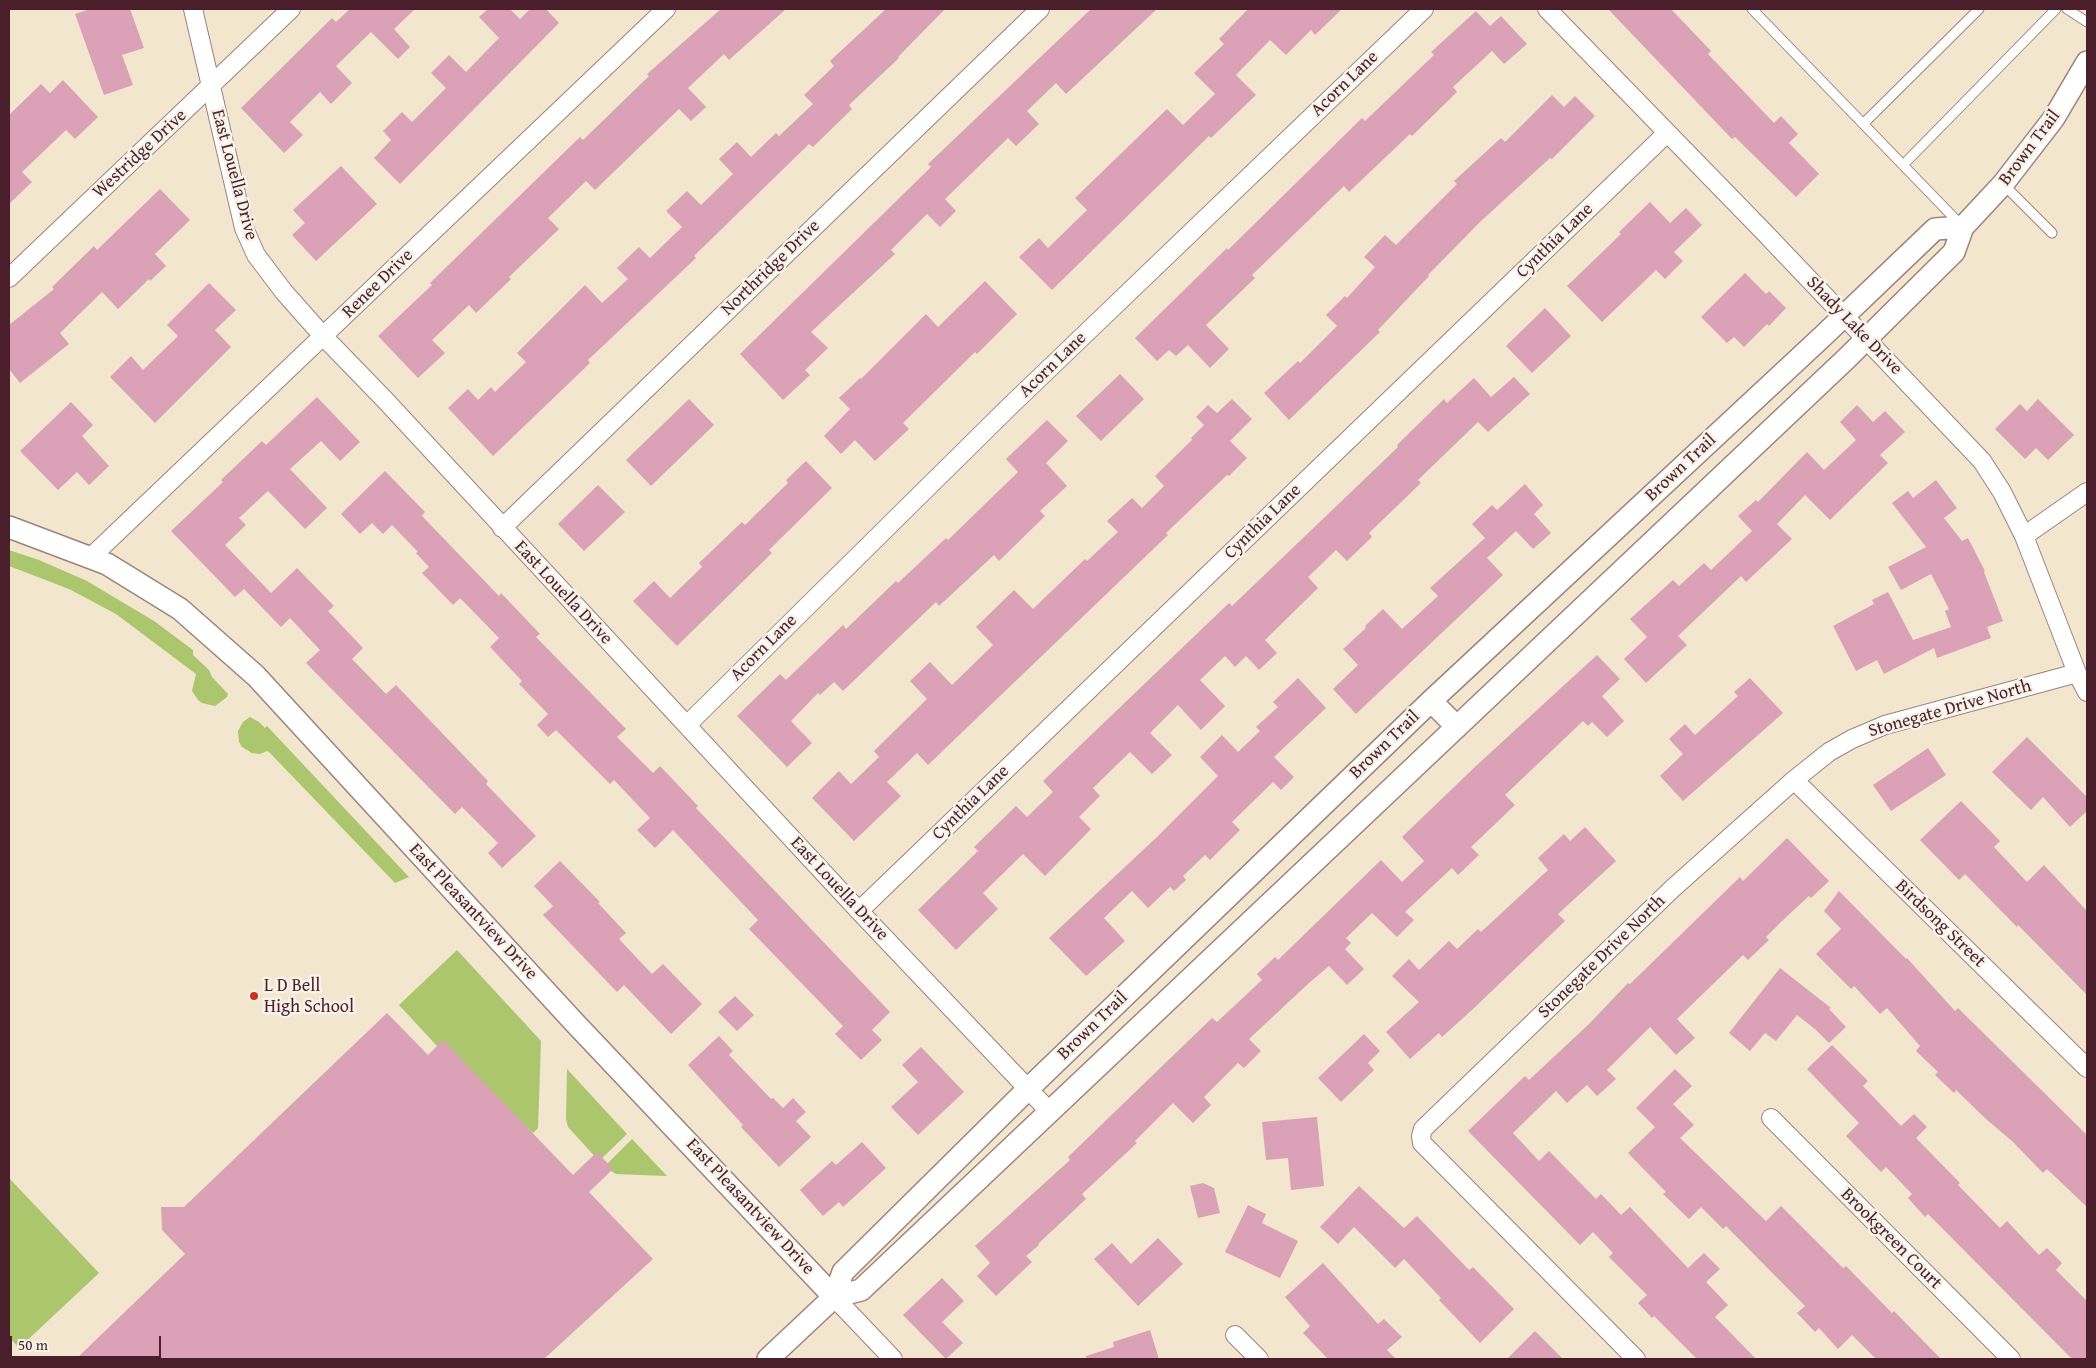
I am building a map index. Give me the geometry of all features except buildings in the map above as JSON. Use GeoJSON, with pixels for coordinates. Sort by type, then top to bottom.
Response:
{"type":"FeatureCollection","features":[{"type":"Feature","properties":{"kind":"street","name":"East Louella Drive"},"geometry":{"type":"LineString","coordinates":[[193,9],[244,228],[256,255],[323,336],[386,401],[859,911],[1050,1112]]}},
{"type":"Feature","properties":{"kind":"street","name":"Westridge Drive"},"geometry":{"type":"LineString","coordinates":[[9,278],[292,9]]}},
{"type":"Feature","properties":{"kind":"street","name":"Renee Drive"},"geometry":{"type":"LineString","coordinates":[[90,558],[666,9]]}},
{"type":"Feature","properties":{"kind":"street","name":"Northridge Drive"},"geometry":{"type":"LineString","coordinates":[[502,528],[1040,9]]}},
{"type":"Feature","properties":{"kind":"street","name":"Acorn Lane"},"geometry":{"type":"LineString","coordinates":[[687,725],[1009,408],[1424,9]]}},
{"type":"Feature","properties":{"kind":"street","name":"Shady Lake Drive"},"geometry":{"type":"LineString","coordinates":[[1547,9],[1982,461],[2002,492],[2024,536],[2076,673],[2087,692]]}},
{"type":"Feature","properties":{"kind":"street","name":"Brown Trail"},"geometry":{"type":"LineString","coordinates":[[834,1296],[861,1290],[1866,339],[1954,252],[1963,227],[2004,184],[2054,118],[2085,70]]}},
{"type":"Feature","properties":{"kind":"street","name":"Cynthia Lane"},"geometry":{"type":"LineString","coordinates":[[859,911],[1667,133]]}},
{"type":"Feature","properties":{"kind":"street","name":"Brown Trail"},"geometry":{"type":"LineString","coordinates":[[768,1359],[834,1296],[843,1272],[1028,1088],[1431,701],[1935,229],[1963,227]]}},
{"type":"Feature","properties":{"kind":"street"},"geometry":{"type":"LineString","coordinates":[[2024,536],[2087,492]]}},
{"type":"Feature","properties":{"kind":"street","name":"East Pleasantview Drive"},"geometry":{"type":"LineString","coordinates":[[9,527],[107,564],[180,609],[256,676],[580,1028],[893,1359]]}},
{"type":"Feature","properties":{"kind":"street","name":"Stonegate Drive North"},"geometry":{"type":"LineString","coordinates":[[1636,1359],[1422,1143],[1423,1129],[1672,889],[1794,780],[1829,752],[1852,739],[1885,725],[2076,673]]}},
{"type":"Feature","properties":{"kind":"street"},"geometry":{"type":"LineString","coordinates":[[1431,701],[1457,727]]}},
{"type":"Feature","properties":{"kind":"street","name":"Birdsong Street"},"geometry":{"type":"LineString","coordinates":[[1794,780],[2087,1068]]}},
{"type":"Feature","properties":{"kind":"street","name":"Brookgreen Court"},"geometry":{"type":"LineString","coordinates":[[1771,1118],[2011,1359]]}},
{"type":"Feature","properties":{"kind":"street"},"geometry":{"type":"LineString","coordinates":[[1235,1334],[1259,1359]]}},
{"type":"Feature","properties":{"kind":"lane"},"geometry":{"type":"LineString","coordinates":[[1752,9],[1963,227]]}},
{"type":"Feature","properties":{"kind":"lane"},"geometry":{"type":"LineString","coordinates":[[1863,124],[1978,9]]}},
{"type":"Feature","properties":{"kind":"lane"},"geometry":{"type":"LineString","coordinates":[[1903,165],[2056,9]]}},
{"type":"Feature","properties":{"kind":"lane"},"geometry":{"type":"LineString","coordinates":[[2067,9],[2087,22]]}},
{"type":"Feature","properties":{"kind":"lane"},"geometry":{"type":"LineString","coordinates":[[2004,184],[2052,233]]}},
{"type":"Feature","properties":{"kind":"green space"},"geometry":{"type":"Polygon","coordinates":[[[9,550],[39,560],[87,581],[154,621],[193,650],[193,655],[209,670],[212,677],[228,694],[227,697],[215,706],[202,703],[192,691],[196,674],[116,614],[69,589],[9,566],[9,550]]]}},
{"type":"Feature","properties":{"kind":"green space"},"geometry":{"type":"Polygon","coordinates":[[[250,717],[265,728],[267,726],[409,877],[395,883],[270,753],[267,751],[260,754],[252,753],[242,747],[239,742],[238,731],[243,722],[250,717]]]}},
{"type":"Feature","properties":{"kind":"green space"},"geometry":{"type":"Polygon","coordinates":[[[457,950],[541,1041],[538,1128],[533,1133],[437,1046],[399,1005],[457,950]]]}},
{"type":"Feature","properties":{"kind":"green space"},"geometry":{"type":"Polygon","coordinates":[[[567,1069],[627,1134],[599,1161],[568,1127],[566,1119],[567,1069]]]}},
{"type":"Feature","properties":{"kind":"green space"},"geometry":{"type":"Polygon","coordinates":[[[632,1139],[667,1176],[616,1174],[604,1167],[632,1139]]]}},
{"type":"Feature","properties":{"kind":"green space"},"geometry":{"type":"Polygon","coordinates":[[[9,1178],[99,1273],[19,1348],[9,1337],[9,1178]]]}},
{"type":"Feature","properties":{"kind":"place","name":"L D Bell High School"},"geometry":{"type":"Point","coordinates":[254,996]}}]}
